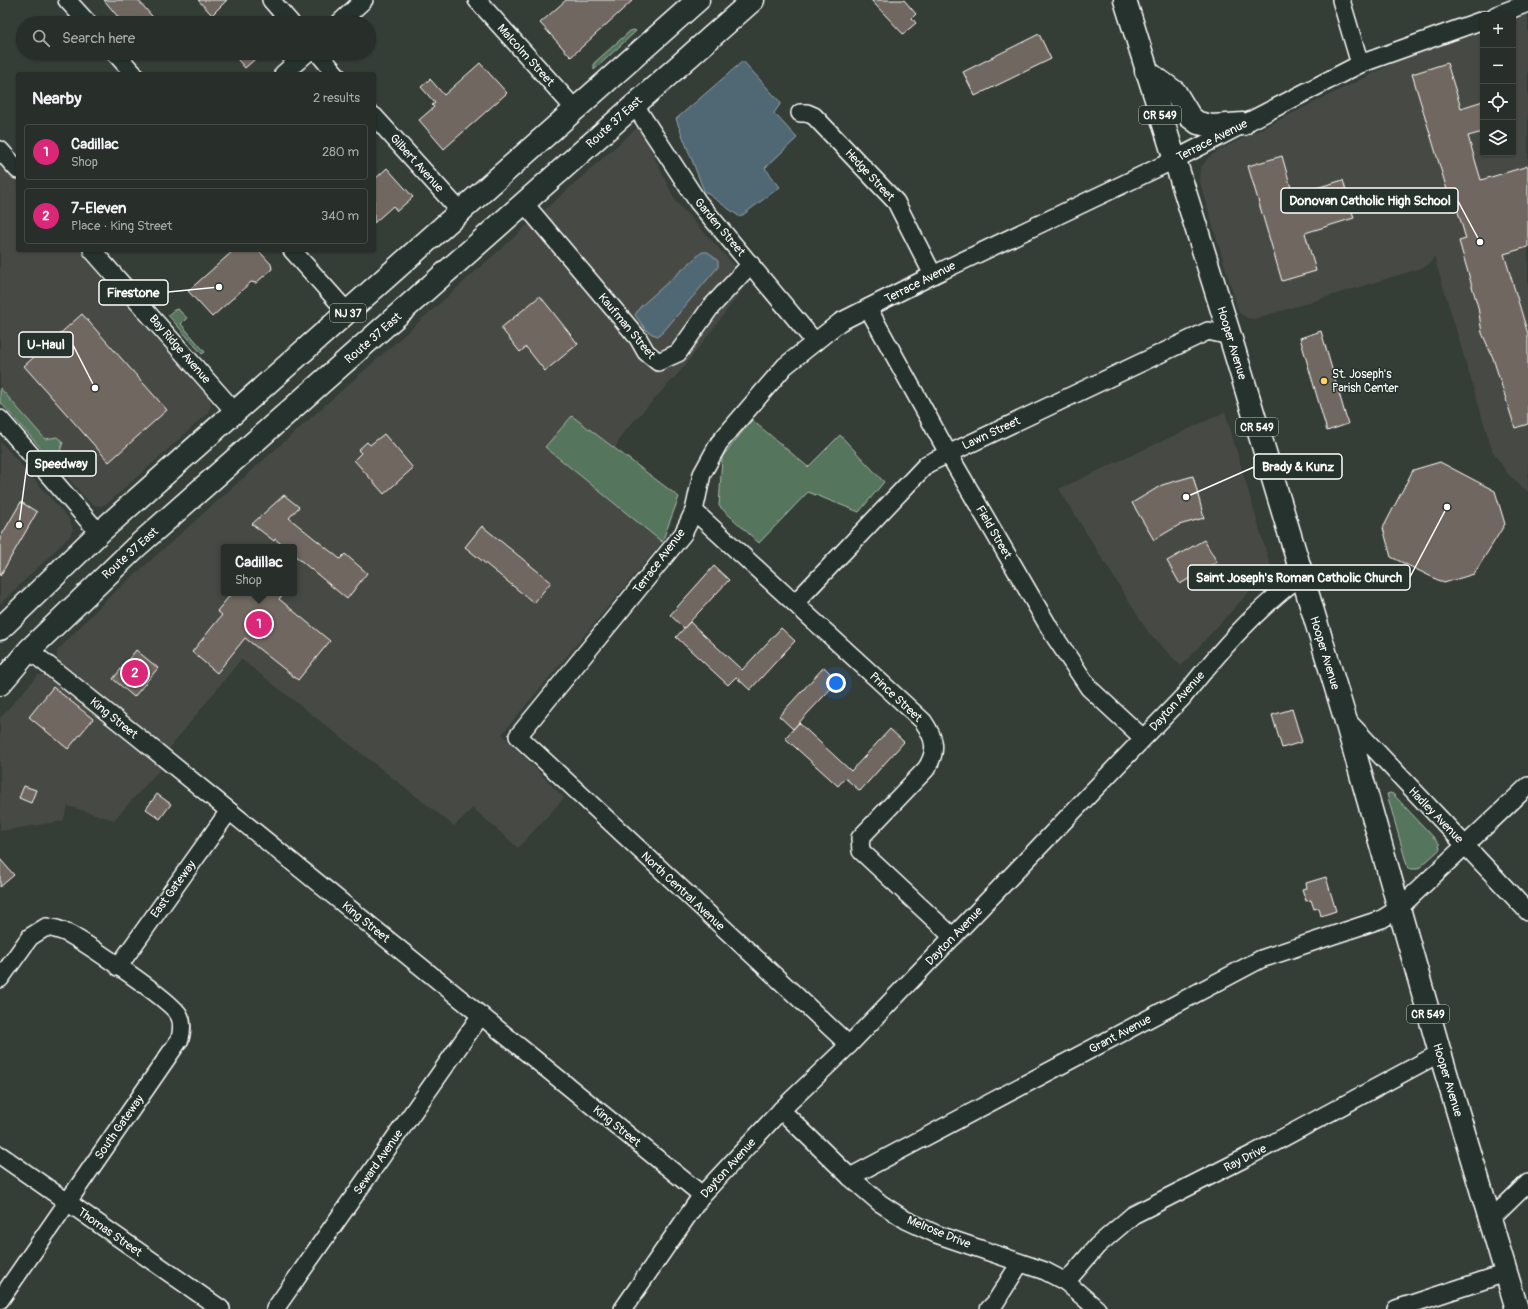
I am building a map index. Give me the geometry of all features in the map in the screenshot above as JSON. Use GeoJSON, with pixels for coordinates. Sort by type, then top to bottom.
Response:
{"type":"FeatureCollection","features":[{"type":"Feature","properties":{"kind":"main road","name":"Route 37 East"},"geometry":{"type":"LineString","coordinates":[[0,684],[29,650],[136,547],[753,0]]}},
{"type":"Feature","properties":{"kind":"main road","name":"Hooper Avenue"},"geometry":{"type":"LineString","coordinates":[[1125,0],[1230,336],[1344,718],[1440,1053],[1517,1309]]}},
{"type":"Feature","properties":{"kind":"main road","name":"NJ 37"},"geometry":{"type":"LineString","coordinates":[[0,629],[99,533],[576,109],[688,3]]}},
{"type":"Feature","properties":{"kind":"main road"},"geometry":{"type":"LineString","coordinates":[[1146,71],[1175,92],[1190,117],[1198,123],[1212,126],[1243,124]]}},
{"type":"Feature","properties":{"kind":"street"},"geometry":{"type":"LineString","coordinates":[[67,0],[82,16]]}},
{"type":"Feature","properties":{"kind":"street"},"geometry":{"type":"LineString","coordinates":[[271,0],[285,16]]}},
{"type":"Feature","properties":{"kind":"street"},"geometry":{"type":"LineString","coordinates":[[347,16],[364,0]]}},
{"type":"Feature","properties":{"kind":"street","name":"Malcolm Street"},"geometry":{"type":"LineString","coordinates":[[477,0],[576,109]]}},
{"type":"Feature","properties":{"kind":"street"},"geometry":{"type":"LineString","coordinates":[[1341,0],[1360,64]]}},
{"type":"Feature","properties":{"kind":"street"},"geometry":{"type":"LineString","coordinates":[[1504,12],[1528,3]]}},
{"type":"Feature","properties":{"kind":"street","name":"Terrace Avenue"},"geometry":{"type":"LineString","coordinates":[[518,736],[682,534],[694,510],[702,474],[719,443],[785,366],[840,322],[933,275],[1174,160],[1360,64],[1480,21]]}},
{"type":"Feature","properties":{"kind":"street"},"geometry":{"type":"LineString","coordinates":[[121,60],[132,72]]}},
{"type":"Feature","properties":{"kind":"street"},"geometry":{"type":"LineString","coordinates":[[285,72],[299,60]]}},
{"type":"Feature","properties":{"kind":"street"},"geometry":{"type":"LineString","coordinates":[[324,60],[334,72]]}},
{"type":"Feature","properties":{"kind":"street","name":"Garden Street"},"geometry":{"type":"LineString","coordinates":[[634,104],[698,202],[815,342]]}},
{"type":"Feature","properties":{"kind":"street","name":"Hedge Street"},"geometry":{"type":"LineString","coordinates":[[800,113],[807,113],[814,116],[896,202],[933,275]]}},
{"type":"Feature","properties":{"kind":"street","name":"Gilbert Avenue"},"geometry":{"type":"LineString","coordinates":[[376,118],[460,211]]}},
{"type":"Feature","properties":{"kind":"street"},"geometry":{"type":"LineString","coordinates":[[0,150],[16,168]]}},
{"type":"Feature","properties":{"kind":"street","name":"Kaufman Street"},"geometry":{"type":"LineString","coordinates":[[524,203],[638,338],[646,352],[658,362],[678,353],[710,308],[751,264]]}},
{"type":"Feature","properties":{"kind":"street","name":"Bay Ridge Avenue"},"geometry":{"type":"LineString","coordinates":[[94,252],[235,412]]}},
{"type":"Feature","properties":{"kind":"street"},"geometry":{"type":"LineString","coordinates":[[294,252],[348,313]]}},
{"type":"Feature","properties":{"kind":"street","name":"Field Street"},"geometry":{"type":"LineString","coordinates":[[868,308],[948,453],[1053,634],[1089,688],[1143,738]]}},
{"type":"Feature","properties":{"kind":"street","name":"Lawn Street"},"geometry":{"type":"LineString","coordinates":[[795,603],[927,464],[1208,331],[1230,336]]}},
{"type":"Feature","properties":{"kind":"street"},"geometry":{"type":"LineString","coordinates":[[0,419],[99,533]]}},
{"type":"Feature","properties":{"kind":"street","name":"Prince Street"},"geometry":{"type":"LineString","coordinates":[[694,510],[923,721],[931,733],[934,745],[933,759],[926,769],[860,838],[861,851],[953,937]]}},
{"type":"Feature","properties":{"kind":"street","name":"Dayton Avenue"},"geometry":{"type":"LineString","coordinates":[[623,1309],[702,1195],[781,1110],[848,1045],[1183,697],[1223,646],[1270,600],[1301,576]]}},
{"type":"Feature","properties":{"kind":"street","name":"King Street"},"geometry":{"type":"LineString","coordinates":[[29,650],[702,1195]]}},
{"type":"Feature","properties":{"kind":"street","name":"Hadley Avenue"},"geometry":{"type":"LineString","coordinates":[[1344,718],[1528,912]]}},
{"type":"Feature","properties":{"kind":"street","name":"North Central Avenue"},"geometry":{"type":"LineString","coordinates":[[518,736],[848,1045]]}},
{"type":"Feature","properties":{"kind":"street","name":"Grant Avenue"},"geometry":{"type":"LineString","coordinates":[[850,1177],[1261,959],[1382,919],[1398,909],[1528,786]]}},
{"type":"Feature","properties":{"kind":"street","name":"East Gateway"},"geometry":{"type":"LineString","coordinates":[[118,967],[229,811]]}},
{"type":"Feature","properties":{"kind":"street"},"geometry":{"type":"LineString","coordinates":[[0,979],[30,937],[46,927],[57,929],[70,935],[118,967]]}},
{"type":"Feature","properties":{"kind":"street","name":"South Gateway"},"geometry":{"type":"LineString","coordinates":[[0,1300],[180,1039],[182,1026],[179,1014],[170,1004],[118,967]]}},
{"type":"Feature","properties":{"kind":"street","name":"Seward Avenue"},"geometry":{"type":"LineString","coordinates":[[275,1309],[481,1015]]}},
{"type":"Feature","properties":{"kind":"street","name":"Ray Drive"},"geometry":{"type":"LineString","coordinates":[[1066,1282],[1097,1246],[1133,1215],[1253,1154],[1440,1053]]}},
{"type":"Feature","properties":{"kind":"street","name":"Melrose Drive"},"geometry":{"type":"LineString","coordinates":[[781,1110],[880,1204],[906,1220],[936,1234],[1045,1271],[1066,1282],[1096,1309]]}},
{"type":"Feature","properties":{"kind":"street","name":"Thomas Street"},"geometry":{"type":"LineString","coordinates":[[0,1156],[221,1309]]}},
{"type":"Feature","properties":{"kind":"street"},"geometry":{"type":"LineString","coordinates":[[1490,1220],[1528,1183]]}},
{"type":"Feature","properties":{"kind":"street"},"geometry":{"type":"LineString","coordinates":[[989,1309],[995,1303],[1020,1263]]}},
{"type":"Feature","properties":{"kind":"street"},"geometry":{"type":"LineString","coordinates":[[1396,1309],[1506,1273]]}},
{"type":"Feature","properties":{"kind":"shaded area"},"geometry":{"type":"Polygon","coordinates":[[[1528,12],[1528,492],[1508,474],[1492,450],[1434,256],[1431,262],[1425,267],[1254,319],[1247,318],[1239,313],[1199,179],[1200,169],[1208,158],[1221,149],[1400,60],[1480,27],[1480,156],[1516,156],[1516,15],[1528,12]]]}},
{"type":"Feature","properties":{"kind":"shaded area"},"geometry":{"type":"Polygon","coordinates":[[[639,126],[676,202],[749,281],[684,367],[623,433],[615,448],[572,416],[546,448],[662,542],[502,734],[564,798],[518,848],[473,808],[454,826],[241,659],[168,750],[62,666],[57,659],[57,651],[105,601],[639,126]]]}},
{"type":"Feature","properties":{"kind":"shaded area"},"geometry":{"type":"Polygon","coordinates":[[[0,161],[16,179],[16,252],[82,252],[208,395],[211,404],[208,413],[108,503],[101,506],[93,505],[89,502],[0,401],[0,161]]]}},
{"type":"Feature","properties":{"kind":"shaded area"},"geometry":{"type":"Polygon","coordinates":[[[1225,412],[1271,568],[1181,666],[1148,632],[1059,489],[1225,412]]]}},
{"type":"Feature","properties":{"kind":"shaded area"},"geometry":{"type":"Polygon","coordinates":[[[0,441],[69,519],[73,529],[70,536],[0,604],[0,441]]]}},
{"type":"Feature","properties":{"kind":"shaded area"},"geometry":{"type":"Polygon","coordinates":[[[38,675],[44,675],[162,767],[114,820],[68,806],[63,821],[0,831],[0,718],[38,675]]]}},
{"type":"Feature","properties":{"kind":"green space"},"geometry":{"type":"Polygon","coordinates":[[[630,31],[636,31],[594,70],[594,63],[630,31]]]}},
{"type":"Feature","properties":{"kind":"green space"},"geometry":{"type":"Polygon","coordinates":[[[178,309],[187,318],[181,324],[205,352],[202,354],[168,315],[174,310],[178,309]]]}},
{"type":"Feature","properties":{"kind":"green space"},"geometry":{"type":"Polygon","coordinates":[[[0,388],[45,439],[57,437],[63,442],[57,462],[53,462],[0,402],[0,388]]]}},
{"type":"Feature","properties":{"kind":"green space"},"geometry":{"type":"Polygon","coordinates":[[[572,416],[679,497],[662,542],[545,447],[572,416]]]}},
{"type":"Feature","properties":{"kind":"green space"},"geometry":{"type":"Polygon","coordinates":[[[752,420],[808,467],[840,435],[884,482],[859,512],[808,492],[759,543],[719,506],[722,457],[752,420]]]}},
{"type":"Feature","properties":{"kind":"green space"},"geometry":{"type":"Polygon","coordinates":[[[1387,794],[1393,794],[1439,843],[1440,849],[1418,869],[1408,869],[1387,794]]]}},
{"type":"Feature","properties":{"kind":"water"},"geometry":{"type":"Polygon","coordinates":[[[743,61],[781,103],[774,113],[797,138],[765,168],[780,187],[740,217],[704,191],[676,119],[743,61]]]}},
{"type":"Feature","properties":{"kind":"water"},"geometry":{"type":"Polygon","coordinates":[[[702,252],[708,252],[718,261],[718,267],[663,332],[658,336],[652,334],[646,330],[635,315],[640,307],[702,252]]]}},
{"type":"Feature","properties":{"kind":"building"},"geometry":{"type":"Polygon","coordinates":[[[104,0],[138,0],[152,16],[117,16],[104,0]]]}},
{"type":"Feature","properties":{"kind":"building"},"geometry":{"type":"Polygon","coordinates":[[[198,0],[227,0],[212,15],[198,0]]]}},
{"type":"Feature","properties":{"kind":"building"},"geometry":{"type":"Polygon","coordinates":[[[566,0],[633,0],[571,57],[540,23],[566,0]]]}},
{"type":"Feature","properties":{"kind":"building"},"geometry":{"type":"Polygon","coordinates":[[[871,0],[904,0],[916,14],[912,18],[916,23],[903,34],[871,0]]]}},
{"type":"Feature","properties":{"kind":"building"},"geometry":{"type":"Polygon","coordinates":[[[1039,34],[1051,59],[975,96],[963,72],[1039,34]]]}},
{"type":"Feature","properties":{"kind":"building"},"geometry":{"type":"Polygon","coordinates":[[[238,60],[254,60],[245,68],[238,60]]]}},
{"type":"Feature","properties":{"kind":"building"},"geometry":{"type":"Polygon","coordinates":[[[480,63],[507,93],[444,149],[419,120],[434,107],[432,105],[435,103],[421,87],[430,79],[444,95],[480,63]]]}},
{"type":"Feature","properties":{"kind":"building"},"geometry":{"type":"Polygon","coordinates":[[[1447,63],[1461,108],[1480,102],[1480,133],[1468,136],[1481,180],[1528,166],[1528,247],[1504,254],[1528,334],[1528,424],[1515,428],[1493,358],[1482,333],[1478,307],[1459,241],[1466,239],[1452,191],[1448,193],[1412,74],[1447,63]]]}},
{"type":"Feature","properties":{"kind":"building"},"geometry":{"type":"Polygon","coordinates":[[[1282,156],[1293,195],[1343,180],[1354,218],[1305,233],[1316,271],[1282,281],[1248,166],[1282,156]]]}},
{"type":"Feature","properties":{"kind":"building"},"geometry":{"type":"Polygon","coordinates":[[[387,168],[413,197],[397,211],[393,206],[376,221],[376,178],[387,168]]]}},
{"type":"Feature","properties":{"kind":"building"},"geometry":{"type":"Polygon","coordinates":[[[232,252],[260,252],[271,264],[272,269],[256,283],[251,282],[212,317],[188,291],[232,252]]]}},
{"type":"Feature","properties":{"kind":"building"},"geometry":{"type":"Polygon","coordinates":[[[540,296],[578,344],[545,371],[526,347],[520,352],[501,328],[540,296]]]}},
{"type":"Feature","properties":{"kind":"building"},"geometry":{"type":"Polygon","coordinates":[[[82,314],[167,410],[109,462],[24,366],[82,314]]]}},
{"type":"Feature","properties":{"kind":"building","name":"St. Joseph's Parish Center"},"geometry":{"type":"Polygon","coordinates":[[[1321,331],[1348,424],[1327,431],[1300,338],[1321,331]]]}},
{"type":"Feature","properties":{"kind":"building"},"geometry":{"type":"Polygon","coordinates":[[[384,434],[413,468],[384,494],[354,460],[361,453],[358,450],[367,442],[370,445],[384,434]]]}},
{"type":"Feature","properties":{"kind":"building"},"geometry":{"type":"Polygon","coordinates":[[[1440,462],[1495,491],[1505,524],[1474,574],[1444,583],[1391,557],[1383,528],[1413,470],[1440,462]]]}},
{"type":"Feature","properties":{"kind":"building"},"geometry":{"type":"Polygon","coordinates":[[[1193,476],[1204,518],[1179,525],[1154,540],[1132,503],[1162,485],[1193,476]]]}},
{"type":"Feature","properties":{"kind":"building"},"geometry":{"type":"Polygon","coordinates":[[[284,495],[299,507],[289,518],[340,559],[345,554],[367,573],[347,599],[297,557],[297,544],[281,544],[275,539],[274,541],[252,524],[284,495]]]}},
{"type":"Feature","properties":{"kind":"building"},"geometry":{"type":"Polygon","coordinates":[[[21,502],[37,512],[0,576],[0,538],[21,502]]]}},
{"type":"Feature","properties":{"kind":"building"},"geometry":{"type":"Polygon","coordinates":[[[482,526],[551,582],[534,603],[465,547],[482,526]]]}},
{"type":"Feature","properties":{"kind":"building"},"geometry":{"type":"Polygon","coordinates":[[[1204,540],[1217,562],[1180,584],[1167,561],[1204,540]]]}},
{"type":"Feature","properties":{"kind":"building"},"geometry":{"type":"Polygon","coordinates":[[[714,566],[729,580],[684,628],[670,615],[714,566]]]}},
{"type":"Feature","properties":{"kind":"building"},"geometry":{"type":"Polygon","coordinates":[[[230,596],[282,596],[279,599],[330,641],[298,680],[245,638],[217,673],[192,652],[222,615],[217,611],[230,596]]]}},
{"type":"Feature","properties":{"kind":"building"},"geometry":{"type":"Polygon","coordinates":[[[690,622],[742,670],[781,628],[795,641],[750,690],[736,677],[728,685],[676,637],[690,622]]]}},
{"type":"Feature","properties":{"kind":"building"},"geometry":{"type":"Polygon","coordinates":[[[136,650],[158,668],[134,697],[113,679],[136,650]]]}},
{"type":"Feature","properties":{"kind":"building"},"geometry":{"type":"Polygon","coordinates":[[[824,667],[838,681],[793,729],[779,716],[824,667]]]}},
{"type":"Feature","properties":{"kind":"building"},"geometry":{"type":"Polygon","coordinates":[[[53,687],[93,719],[68,749],[29,717],[53,687]]]}},
{"type":"Feature","properties":{"kind":"building"},"geometry":{"type":"Polygon","coordinates":[[[1292,709],[1302,742],[1282,748],[1272,715],[1292,709]]]}},
{"type":"Feature","properties":{"kind":"building"},"geometry":{"type":"Polygon","coordinates":[[[799,723],[851,771],[890,729],[904,742],[860,791],[845,778],[838,786],[785,738],[799,723]]]}},
{"type":"Feature","properties":{"kind":"building"},"geometry":{"type":"Polygon","coordinates":[[[24,786],[36,790],[31,803],[19,798],[24,786]]]}},
{"type":"Feature","properties":{"kind":"building"},"geometry":{"type":"Polygon","coordinates":[[[157,794],[171,804],[160,819],[146,809],[157,794]]]}},
{"type":"Feature","properties":{"kind":"building"},"geometry":{"type":"Polygon","coordinates":[[[0,859],[14,875],[0,887],[0,859]]]}},
{"type":"Feature","properties":{"kind":"building"},"geometry":{"type":"Polygon","coordinates":[[[1326,877],[1336,911],[1321,916],[1319,908],[1314,909],[1311,900],[1306,901],[1302,889],[1307,888],[1306,883],[1326,877]]]}},
{"type":"Feature","properties":{"kind":"place","name":"Donovan Catholic High School"},"geometry":{"type":"Point","coordinates":[1480,242]}},
{"type":"Feature","properties":{"kind":"place","name":"Firestone"},"geometry":{"type":"Point","coordinates":[219,287]}},
{"type":"Feature","properties":{"kind":"place","name":"St. Joseph's Parish Center"},"geometry":{"type":"Point","coordinates":[1324,381]}},
{"type":"Feature","properties":{"kind":"place","name":"U-Haul"},"geometry":{"type":"Point","coordinates":[95,388]}},
{"type":"Feature","properties":{"kind":"place","name":"Brady & Kunz"},"geometry":{"type":"Point","coordinates":[1186,497]}},
{"type":"Feature","properties":{"kind":"place","name":"Saint Joseph's Roman Catholic Church"},"geometry":{"type":"Point","coordinates":[1447,507]}},
{"type":"Feature","properties":{"kind":"place","name":"Speedway"},"geometry":{"type":"Point","coordinates":[19,525]}},
{"type":"Feature","properties":{"kind":"place","name":"Cadillac"},"geometry":{"type":"Point","coordinates":[259,624]}},
{"type":"Feature","properties":{"kind":"place","name":"7-Eleven"},"geometry":{"type":"Point","coordinates":[135,673]}}]}
